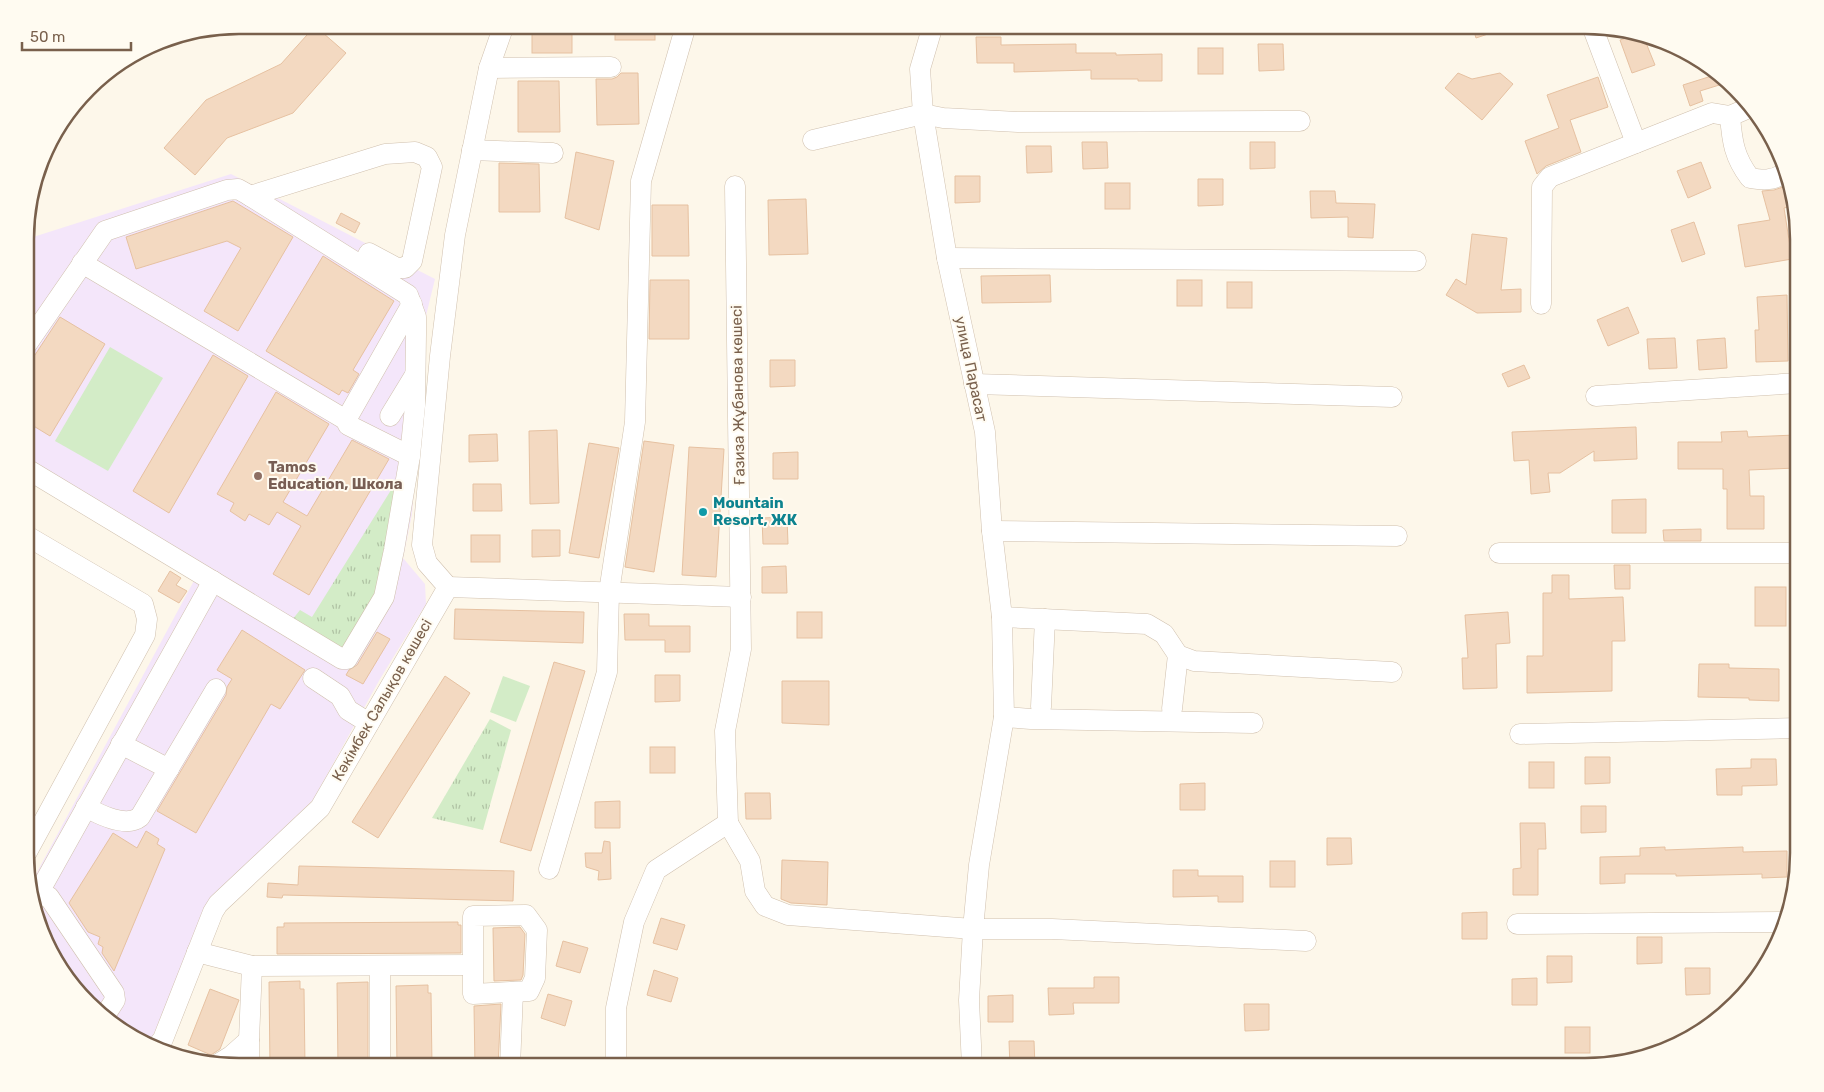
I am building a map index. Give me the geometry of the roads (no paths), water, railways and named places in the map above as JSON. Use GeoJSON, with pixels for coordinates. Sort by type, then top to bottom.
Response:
{"type":"FeatureCollection","features":[{"type":"Feature","properties":{"kind":"street"},"geometry":{"type":"LineString","coordinates":[[501,34],[489,68],[456,234],[440,356],[422,545],[427,563],[448,587],[741,597]]}},
{"type":"Feature","properties":{"kind":"street"},"geometry":{"type":"LineString","coordinates":[[549,869],[607,672],[609,592],[634,422],[641,182],[683,34]]}},
{"type":"Feature","properties":{"kind":"street","name":"улица Парасат"},"geometry":{"type":"LineString","coordinates":[[930,34],[920,69],[923,114],[947,258],[985,432],[992,531],[1002,618],[1004,717],[979,865],[969,1000],[972,1058]]}},
{"type":"Feature","properties":{"kind":"street"},"geometry":{"type":"LineString","coordinates":[[1595,34],[1636,143]]}},
{"type":"Feature","properties":{"kind":"street"},"geometry":{"type":"LineString","coordinates":[[489,68],[611,67]]}},
{"type":"Feature","properties":{"kind":"street"},"geometry":{"type":"LineString","coordinates":[[1541,304],[1542,187],[1550,177],[1712,113],[1730,116],[1744,110]]}},
{"type":"Feature","properties":{"kind":"street"},"geometry":{"type":"LineString","coordinates":[[812,140],[923,114],[943,118],[1018,122],[1300,120]]}},
{"type":"Feature","properties":{"kind":"street"},"geometry":{"type":"LineString","coordinates":[[1730,116],[1733,145],[1740,166],[1750,178],[1763,180],[1780,176]]}},
{"type":"Feature","properties":{"kind":"street"},"geometry":{"type":"LineString","coordinates":[[472,150],[553,153]]}},
{"type":"Feature","properties":{"kind":"street"},"geometry":{"type":"LineString","coordinates":[[250,196],[385,154],[415,152],[427,157],[432,167],[412,261],[405,268],[398,268],[369,253],[362,266]]}},
{"type":"Feature","properties":{"kind":"street","name":"Ғазиза Жұбанова көшесі"},"geometry":{"type":"LineString","coordinates":[[728,823],[725,731],[741,648],[735,186]]}},
{"type":"Feature","properties":{"kind":"street"},"geometry":{"type":"LineString","coordinates":[[34,334],[105,231],[226,190],[238,190],[250,196],[408,296],[416,317],[415,406],[410,456],[394,550],[384,597],[347,659],[342,659],[34,473]]}},
{"type":"Feature","properties":{"kind":"street"},"geometry":{"type":"LineString","coordinates":[[947,258],[1416,261]]}},
{"type":"Feature","properties":{"kind":"street"},"geometry":{"type":"LineString","coordinates":[[82,263],[346,420],[348,425],[410,456]]}},
{"type":"Feature","properties":{"kind":"street"},"geometry":{"type":"LineString","coordinates":[[346,420],[412,304]]}},
{"type":"Feature","properties":{"kind":"street"},"geometry":{"type":"LineString","coordinates":[[390,416],[416,375]]}},
{"type":"Feature","properties":{"kind":"street"},"geometry":{"type":"LineString","coordinates":[[974,384],[1392,397]]}},
{"type":"Feature","properties":{"kind":"street"},"geometry":{"type":"LineString","coordinates":[[1596,396],[1790,384]]}},
{"type":"Feature","properties":{"kind":"street"},"geometry":{"type":"LineString","coordinates":[[992,531],[1398,536]]}},
{"type":"Feature","properties":{"kind":"street"},"geometry":{"type":"LineString","coordinates":[[34,540],[143,604],[147,619],[145,635],[34,839]]}},
{"type":"Feature","properties":{"kind":"street"},"geometry":{"type":"LineString","coordinates":[[394,550],[409,559],[427,563]]}},
{"type":"Feature","properties":{"kind":"street"},"geometry":{"type":"LineString","coordinates":[[1499,553],[1790,553]]}},
{"type":"Feature","properties":{"kind":"street"},"geometry":{"type":"LineString","coordinates":[[38,894],[213,581]]}},
{"type":"Feature","properties":{"kind":"street","name":"Кәкімбек Салықов көшесі"},"geometry":{"type":"LineString","coordinates":[[160,1043],[213,912],[218,904],[320,808],[448,587]]}},
{"type":"Feature","properties":{"kind":"street"},"geometry":{"type":"LineString","coordinates":[[1002,618],[1147,624],[1164,634],[1178,655],[1194,661],[1392,672]]}},
{"type":"Feature","properties":{"kind":"street"},"geometry":{"type":"LineString","coordinates":[[1042,707],[1045,619]]}},
{"type":"Feature","properties":{"kind":"street"},"geometry":{"type":"LineString","coordinates":[[1172,708],[1178,655]]}},
{"type":"Feature","properties":{"kind":"street"},"geometry":{"type":"LineString","coordinates":[[313,678],[340,696],[348,710],[369,723]]}},
{"type":"Feature","properties":{"kind":"street"},"geometry":{"type":"LineString","coordinates":[[86,807],[99,814],[128,822],[140,817],[216,689]]}},
{"type":"Feature","properties":{"kind":"street"},"geometry":{"type":"LineString","coordinates":[[1004,717],[1253,723]]}},
{"type":"Feature","properties":{"kind":"street"},"geometry":{"type":"LineString","coordinates":[[1520,734],[1790,728]]}},
{"type":"Feature","properties":{"kind":"street"},"geometry":{"type":"LineString","coordinates":[[121,744],[169,769]]}},
{"type":"Feature","properties":{"kind":"street"},"geometry":{"type":"LineString","coordinates":[[616,1058],[616,1008],[634,922],[656,870],[728,823],[750,861],[755,891],[765,906],[788,915],[973,929],[1052,929],[1306,941]]}},
{"type":"Feature","properties":{"kind":"street"},"geometry":{"type":"LineString","coordinates":[[39,896],[49,897],[114,993],[115,1000],[108,1011]]}},
{"type":"Feature","properties":{"kind":"street"},"geometry":{"type":"LineString","coordinates":[[526,915],[537,930],[535,978],[529,992],[473,994],[472,966],[474,916],[526,915]]}},
{"type":"Feature","properties":{"kind":"street"},"geometry":{"type":"LineString","coordinates":[[1517,924],[1778,922]]}},
{"type":"Feature","properties":{"kind":"street"},"geometry":{"type":"LineString","coordinates":[[197,952],[252,966],[472,966]]}},
{"type":"Feature","properties":{"kind":"street"},"geometry":{"type":"LineString","coordinates":[[250,1058],[252,966]]}},
{"type":"Feature","properties":{"kind":"street"},"geometry":{"type":"LineString","coordinates":[[380,967],[380,1058]]}},
{"type":"Feature","properties":{"kind":"street"},"geometry":{"type":"LineString","coordinates":[[510,1058],[513,992]]}},
{"type":"Feature","properties":{"kind":"street"},"geometry":{"type":"LineString","coordinates":[[228,1058],[249,1040]]}},
{"type":"Feature","properties":{"kind":"place","name":"Tamos Education, Школа"},"geometry":{"type":"Point","coordinates":[258,476]}},
{"type":"Feature","properties":{"kind":"place","name":"Mountain Resort, ЖК"},"geometry":{"type":"Point","coordinates":[703,512]}}]}
